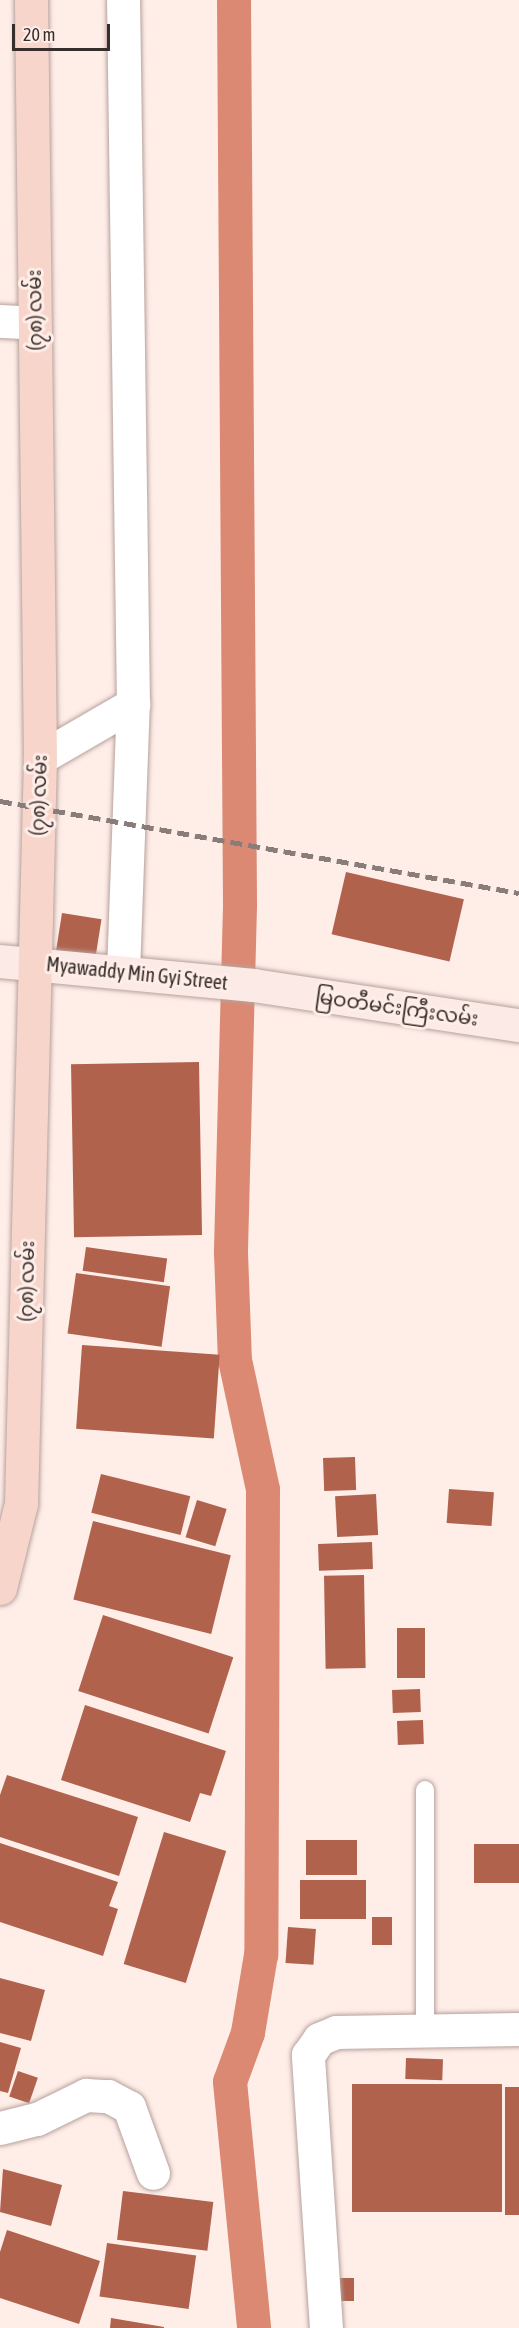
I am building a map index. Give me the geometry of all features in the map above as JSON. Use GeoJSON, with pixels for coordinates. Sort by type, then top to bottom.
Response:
{"type":"FeatureCollection","features":[{"type":"Feature","properties":{"kind":"main road","name":"(၇၈) လမ်း"},"geometry":{"type":"LineString","coordinates":[[0,1588],[11,1507],[16,962],[40,758],[31,0]]}},
{"type":"Feature","properties":{"kind":"main road","name":"Myawaddy Min Gyi Street"},"geometry":{"type":"LineString","coordinates":[[16,962],[264,987]]}},
{"type":"Feature","properties":{"kind":"main road","name":"မြဝတီမင်းကြီးလမ်း"},"geometry":{"type":"LineString","coordinates":[[264,987],[519,1025]]}},
{"type":"Feature","properties":{"kind":"street"},"geometry":{"type":"LineString","coordinates":[[123,0],[133,704],[123,972]]}},
{"type":"Feature","properties":{"kind":"street"},"geometry":{"type":"LineString","coordinates":[[0,321],[34,323]]}},
{"type":"Feature","properties":{"kind":"street"},"geometry":{"type":"LineString","coordinates":[[40,758],[133,704]]}},
{"type":"Feature","properties":{"kind":"street"},"geometry":{"type":"LineString","coordinates":[[326,2328],[308,2055],[319,2039],[336,2032],[519,2029]]}},
{"type":"Feature","properties":{"kind":"street"},"geometry":{"type":"LineString","coordinates":[[0,2128],[37,2119],[86,2095],[108,2096],[129,2107],[153,2173]]}},
{"type":"Feature","properties":{"kind":"lane"},"geometry":{"type":"LineString","coordinates":[[425,1790],[425,2030]]}},
{"type":"Feature","properties":{"kind":"building"},"geometry":{"type":"Polygon","coordinates":[[[346,872],[464,899],[450,962],[332,934],[346,872]]]}},
{"type":"Feature","properties":{"kind":"building"},"geometry":{"type":"Polygon","coordinates":[[[62,913],[102,919],[95,962],[55,955],[62,913]]]}},
{"type":"Feature","properties":{"kind":"building"},"geometry":{"type":"Polygon","coordinates":[[[199,1062],[202,1235],[74,1237],[71,1064],[199,1062]]]}},
{"type":"Feature","properties":{"kind":"building"},"geometry":{"type":"Polygon","coordinates":[[[86,1247],[167,1258],[164,1282],[83,1271],[86,1247]]]}},
{"type":"Feature","properties":{"kind":"building"},"geometry":{"type":"Polygon","coordinates":[[[76,1273],[170,1286],[162,1347],[68,1333],[76,1273]]]}},
{"type":"Feature","properties":{"kind":"building"},"geometry":{"type":"Polygon","coordinates":[[[82,1345],[220,1355],[214,1438],[76,1429],[82,1345]]]}},
{"type":"Feature","properties":{"kind":"building"},"geometry":{"type":"Polygon","coordinates":[[[355,1457],[356,1490],[324,1491],[323,1458],[355,1457]]]}},
{"type":"Feature","properties":{"kind":"building"},"geometry":{"type":"Polygon","coordinates":[[[101,1474],[190,1496],[181,1535],[91,1513],[101,1474]]]}},
{"type":"Feature","properties":{"kind":"building"},"geometry":{"type":"Polygon","coordinates":[[[449,1489],[494,1492],[492,1526],[447,1523],[449,1489]]]}},
{"type":"Feature","properties":{"kind":"building"},"geometry":{"type":"Polygon","coordinates":[[[376,1494],[378,1535],[337,1537],[335,1496],[376,1494]]]}},
{"type":"Feature","properties":{"kind":"building"},"geometry":{"type":"Polygon","coordinates":[[[197,1500],[227,1509],[215,1546],[186,1537],[197,1500]]]}},
{"type":"Feature","properties":{"kind":"building"},"geometry":{"type":"Polygon","coordinates":[[[93,1521],[231,1555],[211,1634],[73,1600],[93,1521]]]}},
{"type":"Feature","properties":{"kind":"building"},"geometry":{"type":"Polygon","coordinates":[[[372,1542],[373,1569],[319,1571],[318,1544],[372,1542]]]}},
{"type":"Feature","properties":{"kind":"building"},"geometry":{"type":"Polygon","coordinates":[[[364,1575],[366,1668],[326,1669],[324,1576],[364,1575]]]}},
{"type":"Feature","properties":{"kind":"building"},"geometry":{"type":"Polygon","coordinates":[[[103,1615],[233,1657],[209,1733],[78,1691],[103,1615]]]}},
{"type":"Feature","properties":{"kind":"building"},"geometry":{"type":"Polygon","coordinates":[[[397,1628],[425,1628],[425,1678],[397,1678],[397,1628]]]}},
{"type":"Feature","properties":{"kind":"building"},"geometry":{"type":"Polygon","coordinates":[[[420,1689],[421,1712],[393,1713],[392,1690],[420,1689]]]}},
{"type":"Feature","properties":{"kind":"building"},"geometry":{"type":"Polygon","coordinates":[[[85,1705],[226,1751],[211,1796],[200,1793],[190,1822],[61,1780],[85,1705]]]}},
{"type":"Feature","properties":{"kind":"building"},"geometry":{"type":"Polygon","coordinates":[[[423,1720],[424,1744],[398,1745],[397,1721],[423,1720]]]}},
{"type":"Feature","properties":{"kind":"building"},"geometry":{"type":"Polygon","coordinates":[[[7,1775],[138,1817],[119,1876],[0,1837],[0,1795],[7,1775]]]}},
{"type":"Feature","properties":{"kind":"building"},"geometry":{"type":"Polygon","coordinates":[[[164,1832],[226,1851],[186,1983],[124,1964],[164,1832]]]}},
{"type":"Feature","properties":{"kind":"building"},"geometry":{"type":"Polygon","coordinates":[[[306,1840],[357,1840],[357,1875],[306,1875],[306,1840]]]}},
{"type":"Feature","properties":{"kind":"building"},"geometry":{"type":"Polygon","coordinates":[[[0,1843],[118,1882],[109,1906],[118,1909],[103,1956],[0,1922],[0,1843]]]}},
{"type":"Feature","properties":{"kind":"building"},"geometry":{"type":"Polygon","coordinates":[[[474,1844],[519,1844],[519,1883],[474,1883],[474,1844]]]}},
{"type":"Feature","properties":{"kind":"building"},"geometry":{"type":"Polygon","coordinates":[[[300,1880],[366,1880],[366,1919],[300,1919],[300,1880]]]}},
{"type":"Feature","properties":{"kind":"building"},"geometry":{"type":"Polygon","coordinates":[[[372,1917],[392,1917],[392,1945],[372,1945],[372,1917]]]}},
{"type":"Feature","properties":{"kind":"building"},"geometry":{"type":"Polygon","coordinates":[[[288,1927],[316,1929],[313,1965],[285,1963],[288,1927]]]}},
{"type":"Feature","properties":{"kind":"building"},"geometry":{"type":"Polygon","coordinates":[[[0,1978],[45,1990],[31,2041],[0,2033],[0,1978]]]}},
{"type":"Feature","properties":{"kind":"building"},"geometry":{"type":"Polygon","coordinates":[[[0,2042],[21,2048],[8,2093],[0,2091],[0,2042]]]}},
{"type":"Feature","properties":{"kind":"building"},"geometry":{"type":"Polygon","coordinates":[[[406,2058],[443,2059],[442,2080],[405,2079],[406,2058]]]}},
{"type":"Feature","properties":{"kind":"building"},"geometry":{"type":"Polygon","coordinates":[[[18,2071],[38,2078],[29,2103],[9,2097],[18,2071]]]}},
{"type":"Feature","properties":{"kind":"building"},"geometry":{"type":"Polygon","coordinates":[[[352,2084],[502,2084],[502,2212],[352,2212],[352,2084]]]}},
{"type":"Feature","properties":{"kind":"building"},"geometry":{"type":"Polygon","coordinates":[[[505,2087],[519,2087],[519,2215],[505,2215],[505,2087]]]}},
{"type":"Feature","properties":{"kind":"building"},"geometry":{"type":"Polygon","coordinates":[[[3,2169],[62,2185],[51,2226],[0,2212],[3,2169]]]}},
{"type":"Feature","properties":{"kind":"building"},"geometry":{"type":"Polygon","coordinates":[[[123,2191],[213,2202],[207,2251],[117,2240],[123,2191]]]}},
{"type":"Feature","properties":{"kind":"building"},"geometry":{"type":"Polygon","coordinates":[[[7,2230],[100,2261],[79,2324],[0,2298],[0,2252],[7,2230]]]}},
{"type":"Feature","properties":{"kind":"building"},"geometry":{"type":"Polygon","coordinates":[[[107,2243],[196,2256],[189,2309],[99,2296],[107,2243]]]}},
{"type":"Feature","properties":{"kind":"building"},"geometry":{"type":"Polygon","coordinates":[[[332,2278],[354,2278],[354,2301],[332,2301],[332,2278]]]}},
{"type":"Feature","properties":{"kind":"building"},"geometry":{"type":"Polygon","coordinates":[[[111,2318],[164,2327],[164,2328],[110,2328],[111,2318]]]}},
{"type":"Feature","properties":{"kind":"waterway"},"geometry":{"type":"LineString","coordinates":[[234,0],[240,906],[231,1253],[235,1360],[263,1490],[261,1955],[248,2033],[230,2082],[254,2328]]}},
{"type":"Feature","properties":{"kind":"railway"},"geometry":{"type":"LineString","coordinates":[[0,801],[519,893]]}}]}
